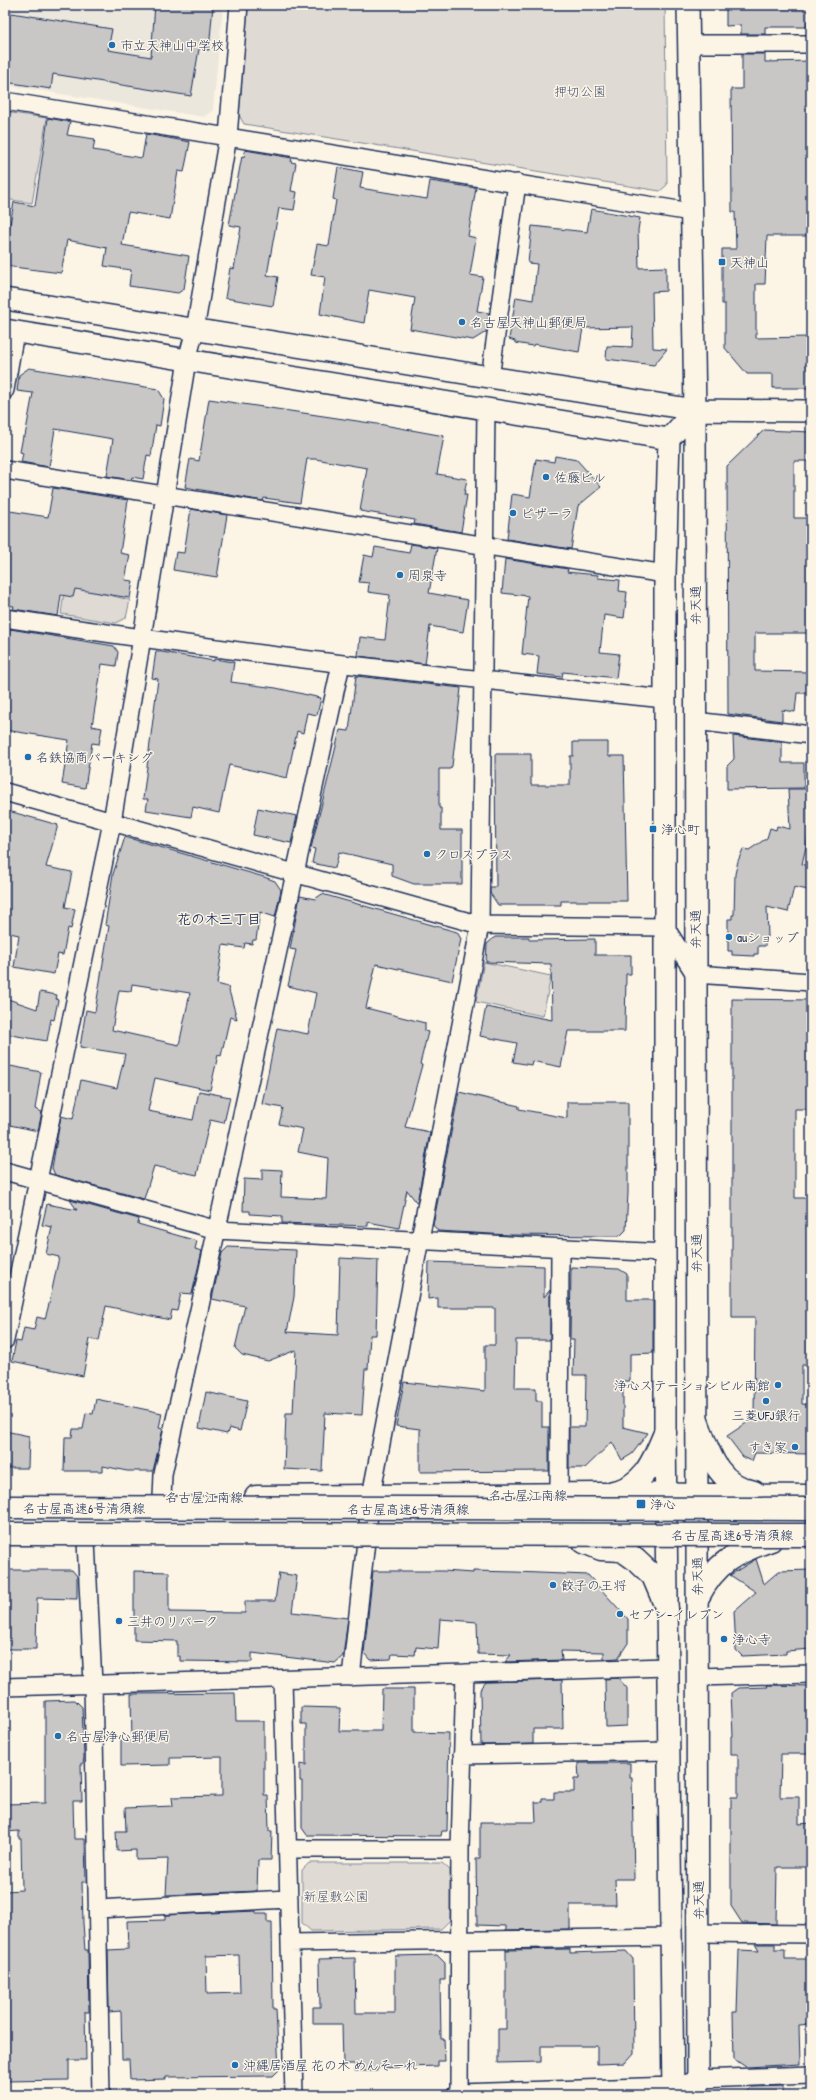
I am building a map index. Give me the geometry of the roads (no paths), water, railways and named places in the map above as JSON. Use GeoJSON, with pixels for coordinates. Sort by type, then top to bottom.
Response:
{"type":"FeatureCollection","features":[{"type":"Feature","properties":{"kind":"main road"},"geometry":{"type":"LineString","coordinates":[[696,1421],[716,1468],[723,1476],[748,1490],[771,1495]]}},
{"type":"Feature","properties":{"kind":"main road"},"geometry":{"type":"LineString","coordinates":[[602,1494],[624,1491],[642,1477],[650,1468],[665,1433]]}},
{"type":"Feature","properties":{"kind":"main road","name":"名古屋江南線"},"geometry":{"type":"LineString","coordinates":[[5,1499],[602,1494],[811,1496]]}},
{"type":"Feature","properties":{"kind":"main road","name":"名古屋高速6号清須線"},"geometry":{"type":"LineString","coordinates":[[5,1507],[811,1509]]}},
{"type":"Feature","properties":{"kind":"main road","name":"名古屋高速6号清須線"},"geometry":{"type":"LineString","coordinates":[[5,1534],[811,1535]]}},
{"type":"Feature","properties":{"kind":"main road"},"geometry":{"type":"LineString","coordinates":[[698,1597],[706,1581],[726,1560],[745,1549],[771,1540]]}},
{"type":"Feature","properties":{"kind":"main road"},"geometry":{"type":"LineString","coordinates":[[5,1541],[366,1543],[811,1540]]}},
{"type":"Feature","properties":{"kind":"main road"},"geometry":{"type":"LineString","coordinates":[[584,1542],[601,1549],[622,1550],[636,1560],[653,1576],[667,1609]]}},
{"type":"Feature","properties":{"kind":"street"},"geometry":{"type":"LineString","coordinates":[[5,1340],[112,822],[187,360],[195,330],[228,136],[239,5]]}},
{"type":"Feature","properties":{"kind":"street","name":"弁天通"},"geometry":{"type":"LineString","coordinates":[[688,5],[695,410],[698,2087]]}},
{"type":"Feature","properties":{"kind":"street"},"geometry":{"type":"LineString","coordinates":[[688,44],[811,44]]}},
{"type":"Feature","properties":{"kind":"street"},"geometry":{"type":"LineString","coordinates":[[5,102],[228,136],[691,212]]}},
{"type":"Feature","properties":{"kind":"street"},"geometry":{"type":"LineString","coordinates":[[490,378],[517,183]]}},
{"type":"Feature","properties":{"kind":"street"},"geometry":{"type":"LineString","coordinates":[[5,299],[695,410],[811,411]]}},
{"type":"Feature","properties":{"kind":"street"},"geometry":{"type":"LineString","coordinates":[[5,390],[10,331],[669,439]]}},
{"type":"Feature","properties":{"kind":"street"},"geometry":{"type":"LineString","coordinates":[[351,1677],[370,1496],[480,925],[486,409]]}},
{"type":"Feature","properties":{"kind":"street"},"geometry":{"type":"LineString","coordinates":[[673,2092],[667,1667],[667,1495],[665,1433],[665,574],[669,439],[695,410]]}},
{"type":"Feature","properties":{"kind":"street"},"geometry":{"type":"LineString","coordinates":[[5,470],[665,574]]}},
{"type":"Feature","properties":{"kind":"street"},"geometry":{"type":"LineString","coordinates":[[5,618],[142,640],[341,664],[665,699]]}},
{"type":"Feature","properties":{"kind":"street"},"geometry":{"type":"LineString","coordinates":[[162,1498],[163,1474],[341,664]]}},
{"type":"Feature","properties":{"kind":"street"},"geometry":{"type":"LineString","coordinates":[[695,721],[811,735]]}},
{"type":"Feature","properties":{"kind":"street"},"geometry":{"type":"LineString","coordinates":[[5,792],[480,925],[665,927]]}},
{"type":"Feature","properties":{"kind":"street"},"geometry":{"type":"LineString","coordinates":[[665,927],[695,974],[811,982]]}},
{"type":"Feature","properties":{"kind":"street"},"geometry":{"type":"LineString","coordinates":[[5,1171],[217,1230],[665,1253]]}},
{"type":"Feature","properties":{"kind":"street"},"geometry":{"type":"LineString","coordinates":[[559,1495],[560,1248]]}},
{"type":"Feature","properties":{"kind":"street"},"geometry":{"type":"LineString","coordinates":[[86,1541],[93,1684],[101,2095]]}},
{"type":"Feature","properties":{"kind":"street"},"geometry":{"type":"LineString","coordinates":[[5,1687],[667,1667]]}},
{"type":"Feature","properties":{"kind":"street"},"geometry":{"type":"LineString","coordinates":[[465,1673],[460,1849],[459,2095],[673,2092],[698,2087],[811,2075]]}},
{"type":"Feature","properties":{"kind":"street"},"geometry":{"type":"LineString","coordinates":[[698,1677],[811,1674]]}},
{"type":"Feature","properties":{"kind":"street"},"geometry":{"type":"LineString","coordinates":[[283,1679],[294,2095]]}},
{"type":"Feature","properties":{"kind":"street"},"geometry":{"type":"LineString","coordinates":[[462,1755],[669,1751]]}},
{"type":"Feature","properties":{"kind":"street"},"geometry":{"type":"LineString","coordinates":[[288,1849],[460,1849]]}},
{"type":"Feature","properties":{"kind":"street"},"geometry":{"type":"LineString","coordinates":[[97,1908],[289,1899]]}},
{"type":"Feature","properties":{"kind":"street"},"geometry":{"type":"LineString","coordinates":[[698,1934],[811,1934]]}},
{"type":"Feature","properties":{"kind":"street"},"geometry":{"type":"LineString","coordinates":[[290,1943],[671,1936]]}},
{"type":"Feature","properties":{"kind":"place","name":"市立天神山中学校"},"geometry":{"type":"Point","coordinates":[112,45]}},
{"type":"Feature","properties":{"kind":"place","name":"天神山"},"geometry":{"type":"Point","coordinates":[722,262]}},
{"type":"Feature","properties":{"kind":"place","name":"名古屋天神山郵便局"},"geometry":{"type":"Point","coordinates":[462,322]}},
{"type":"Feature","properties":{"kind":"place","name":"佐藤ビル"},"geometry":{"type":"Point","coordinates":[546,477]}},
{"type":"Feature","properties":{"kind":"place","name":"ピザーラ"},"geometry":{"type":"Point","coordinates":[513,513]}},
{"type":"Feature","properties":{"kind":"place","name":"周泉寺"},"geometry":{"type":"Point","coordinates":[400,575]}},
{"type":"Feature","properties":{"kind":"place","name":"名鉄協商パーキング"},"geometry":{"type":"Point","coordinates":[28,757]}},
{"type":"Feature","properties":{"kind":"place","name":"浄心町"},"geometry":{"type":"Point","coordinates":[653,829]}},
{"type":"Feature","properties":{"kind":"place","name":"クロスプラス"},"geometry":{"type":"Point","coordinates":[427,854]}},
{"type":"Feature","properties":{"kind":"place","name":"auショップ"},"geometry":{"type":"Point","coordinates":[729,937]}},
{"type":"Feature","properties":{"kind":"place","name":"浄心ステーションビル南館"},"geometry":{"type":"Point","coordinates":[778,1385]}},
{"type":"Feature","properties":{"kind":"place","name":"三菱UFJ銀行"},"geometry":{"type":"Point","coordinates":[766,1401]}},
{"type":"Feature","properties":{"kind":"place","name":"すき家"},"geometry":{"type":"Point","coordinates":[795,1447]}},
{"type":"Feature","properties":{"kind":"place","name":"浄心"},"geometry":{"type":"Point","coordinates":[641,1504]}},
{"type":"Feature","properties":{"kind":"place","name":"餃子の王将"},"geometry":{"type":"Point","coordinates":[553,1585]}},
{"type":"Feature","properties":{"kind":"place","name":"セブン-イレブン"},"geometry":{"type":"Point","coordinates":[620,1614]}},
{"type":"Feature","properties":{"kind":"place","name":"三井のリパーク"},"geometry":{"type":"Point","coordinates":[119,1621]}},
{"type":"Feature","properties":{"kind":"place","name":"浄心寺"},"geometry":{"type":"Point","coordinates":[724,1639]}},
{"type":"Feature","properties":{"kind":"place","name":"名古屋浄心郵便局"},"geometry":{"type":"Point","coordinates":[58,1736]}},
{"type":"Feature","properties":{"kind":"place","name":"沖縄居酒屋 花の木 めんそーれ"},"geometry":{"type":"Point","coordinates":[235,2065]}},
{"type":"Feature","properties":{"kind":"district","name":"花の木三丁目"},"geometry":{"type":"Point","coordinates":[219,919]}},
{"type":"Feature","properties":{"kind":"park label","name":"押切公園"},"geometry":{"type":"Point","coordinates":[580,91]}},
{"type":"Feature","properties":{"kind":"park label","name":"新屋敷公園"},"geometry":{"type":"Point","coordinates":[336,1896]}}]}
